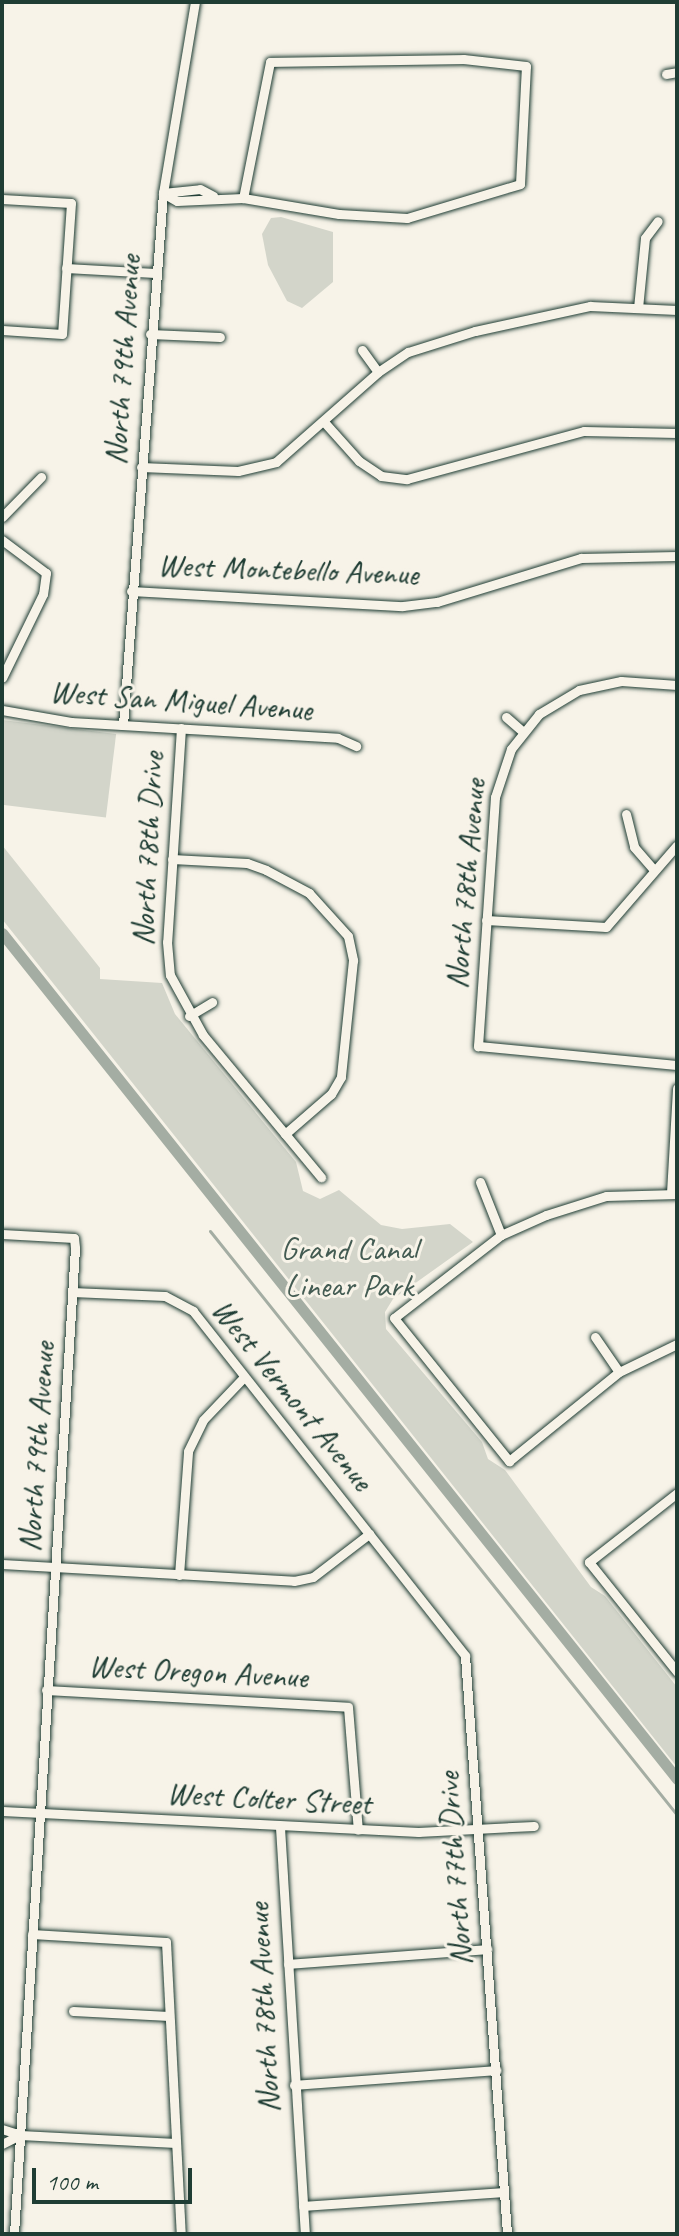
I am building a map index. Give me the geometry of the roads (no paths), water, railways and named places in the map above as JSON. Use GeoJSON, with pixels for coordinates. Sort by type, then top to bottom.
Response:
{"type":"FeatureCollection","features":[{"type":"Feature","properties":{"kind":"street","name":"North 79th Avenue"},"geometry":{"type":"LineString","coordinates":[[123,725],[155,273],[163,193],[195,2]]}},
{"type":"Feature","properties":{"kind":"street"},"geometry":{"type":"LineString","coordinates":[[163,193],[200,189],[213,196],[339,214],[407,218],[520,184],[526,66],[463,59],[270,62],[243,198]]}},
{"type":"Feature","properties":{"kind":"street"},"geometry":{"type":"LineString","coordinates":[[666,74],[677,72]]}},
{"type":"Feature","properties":{"kind":"street"},"geometry":{"type":"LineString","coordinates":[[2,199],[71,203],[62,334],[2,330]]}},
{"type":"Feature","properties":{"kind":"street"},"geometry":{"type":"LineString","coordinates":[[638,308],[645,238],[658,221]]}},
{"type":"Feature","properties":{"kind":"street"},"geometry":{"type":"LineString","coordinates":[[66,268],[155,273]]}},
{"type":"Feature","properties":{"kind":"street"},"geometry":{"type":"LineString","coordinates":[[141,467],[257,468],[276,462],[325,423],[378,372],[423,347],[553,311],[677,310]]}},
{"type":"Feature","properties":{"kind":"street"},"geometry":{"type":"LineString","coordinates":[[150,334],[220,337]]}},
{"type":"Feature","properties":{"kind":"street"},"geometry":{"type":"LineString","coordinates":[[362,350],[378,372]]}},
{"type":"Feature","properties":{"kind":"street"},"geometry":{"type":"LineString","coordinates":[[325,423],[359,461],[381,476],[407,479],[584,431],[677,433]]}},
{"type":"Feature","properties":{"kind":"street"},"geometry":{"type":"LineString","coordinates":[[2,517],[41,477]]}},
{"type":"Feature","properties":{"kind":"street"},"geometry":{"type":"LineString","coordinates":[[2,540],[46,573],[43,594],[2,678]]}},
{"type":"Feature","properties":{"kind":"street","name":"West Montebello Avenue"},"geometry":{"type":"LineString","coordinates":[[131,591],[403,606],[437,602],[581,558],[677,556]]}},
{"type":"Feature","properties":{"kind":"street"},"geometry":{"type":"LineString","coordinates":[[506,717],[523,732],[558,701],[598,684],[677,685]]}},
{"type":"Feature","properties":{"kind":"street","name":"West San Miguel Avenue"},"geometry":{"type":"LineString","coordinates":[[2,710],[123,725],[338,738],[356,746]]}},
{"type":"Feature","properties":{"kind":"street","name":"North 78th Drive"},"geometry":{"type":"LineString","coordinates":[[181,728],[167,959],[189,1016],[321,1177]]}},
{"type":"Feature","properties":{"kind":"street","name":"North 78th Avenue"},"geometry":{"type":"LineString","coordinates":[[523,732],[511,749],[495,797],[478,1046],[677,1065]]}},
{"type":"Feature","properties":{"kind":"street"},"geometry":{"type":"LineString","coordinates":[[626,814],[634,847],[654,870]]}},
{"type":"Feature","properties":{"kind":"street"},"geometry":{"type":"LineString","coordinates":[[486,920],[606,927],[677,845]]}},
{"type":"Feature","properties":{"kind":"street"},"geometry":{"type":"LineString","coordinates":[[172,859],[247,863],[266,870],[309,893],[348,936],[353,960],[341,1077],[331,1094],[285,1134]]}},
{"type":"Feature","properties":{"kind":"street"},"geometry":{"type":"LineString","coordinates":[[189,1016],[212,1002]]}},
{"type":"Feature","properties":{"kind":"street"},"geometry":{"type":"LineString","coordinates":[[677,1088],[674,1193],[606,1196],[501,1235],[394,1318],[509,1461],[619,1372],[677,1344]]}},
{"type":"Feature","properties":{"kind":"street"},"geometry":{"type":"LineString","coordinates":[[480,1182],[501,1235]]}},
{"type":"Feature","properties":{"kind":"street","name":"North 79th Avenue"},"geometry":{"type":"LineString","coordinates":[[2,1234],[74,1238],[14,2234]]}},
{"type":"Feature","properties":{"kind":"street","name":"West Vermont Avenue"},"geometry":{"type":"LineString","coordinates":[[72,1292],[176,1299],[193,1311],[369,1534]]}},
{"type":"Feature","properties":{"kind":"street"},"geometry":{"type":"LineString","coordinates":[[595,1337],[619,1372]]}},
{"type":"Feature","properties":{"kind":"street"},"geometry":{"type":"LineString","coordinates":[[179,1575],[188,1451],[203,1420],[244,1377]]}},
{"type":"Feature","properties":{"kind":"street"},"geometry":{"type":"LineString","coordinates":[[677,1493],[589,1562],[677,1672]]}},
{"type":"Feature","properties":{"kind":"street"},"geometry":{"type":"LineString","coordinates":[[2,1564],[304,1580],[369,1534]]}},
{"type":"Feature","properties":{"kind":"street","name":"North 77th Drive"},"geometry":{"type":"LineString","coordinates":[[369,1534],[465,1656],[507,2234]]}},
{"type":"Feature","properties":{"kind":"street","name":"West Oregon Avenue"},"geometry":{"type":"LineString","coordinates":[[46,1690],[348,1707],[358,1830]]}},
{"type":"Feature","properties":{"kind":"street","name":"West Colter Street"},"geometry":{"type":"LineString","coordinates":[[2,1811],[358,1830],[478,1831],[534,1826]]}},
{"type":"Feature","properties":{"kind":"street","name":"North 78th Avenue"},"geometry":{"type":"LineString","coordinates":[[280,1827],[305,2234]]}},
{"type":"Feature","properties":{"kind":"street"},"geometry":{"type":"LineString","coordinates":[[32,1934],[166,1942],[181,2234]]}},
{"type":"Feature","properties":{"kind":"street"},"geometry":{"type":"LineString","coordinates":[[288,1964],[487,1949]]}},
{"type":"Feature","properties":{"kind":"street"},"geometry":{"type":"LineString","coordinates":[[73,2011],[169,2016]]}},
{"type":"Feature","properties":{"kind":"street"},"geometry":{"type":"LineString","coordinates":[[294,2085],[496,2070]]}},
{"type":"Feature","properties":{"kind":"street"},"geometry":{"type":"LineString","coordinates":[[2,2129],[20,2135],[176,2143]]}},
{"type":"Feature","properties":{"kind":"street"},"geometry":{"type":"LineString","coordinates":[[2,2144],[20,2135]]}},
{"type":"Feature","properties":{"kind":"street"},"geometry":{"type":"LineString","coordinates":[[303,2206],[504,2192]]}},
{"type":"Feature","properties":{"kind":"waterway"},"geometry":{"type":"LineString","coordinates":[[2,933],[677,1779]]}},
{"type":"Feature","properties":{"kind":"waterway"},"geometry":{"type":"LineString","coordinates":[[210,1231],[677,1815]]}},
{"type":"Feature","properties":{"kind":"park label","name":"Grand Canal Linear Park"},"geometry":{"type":"Point","coordinates":[349,1268]}}]}
